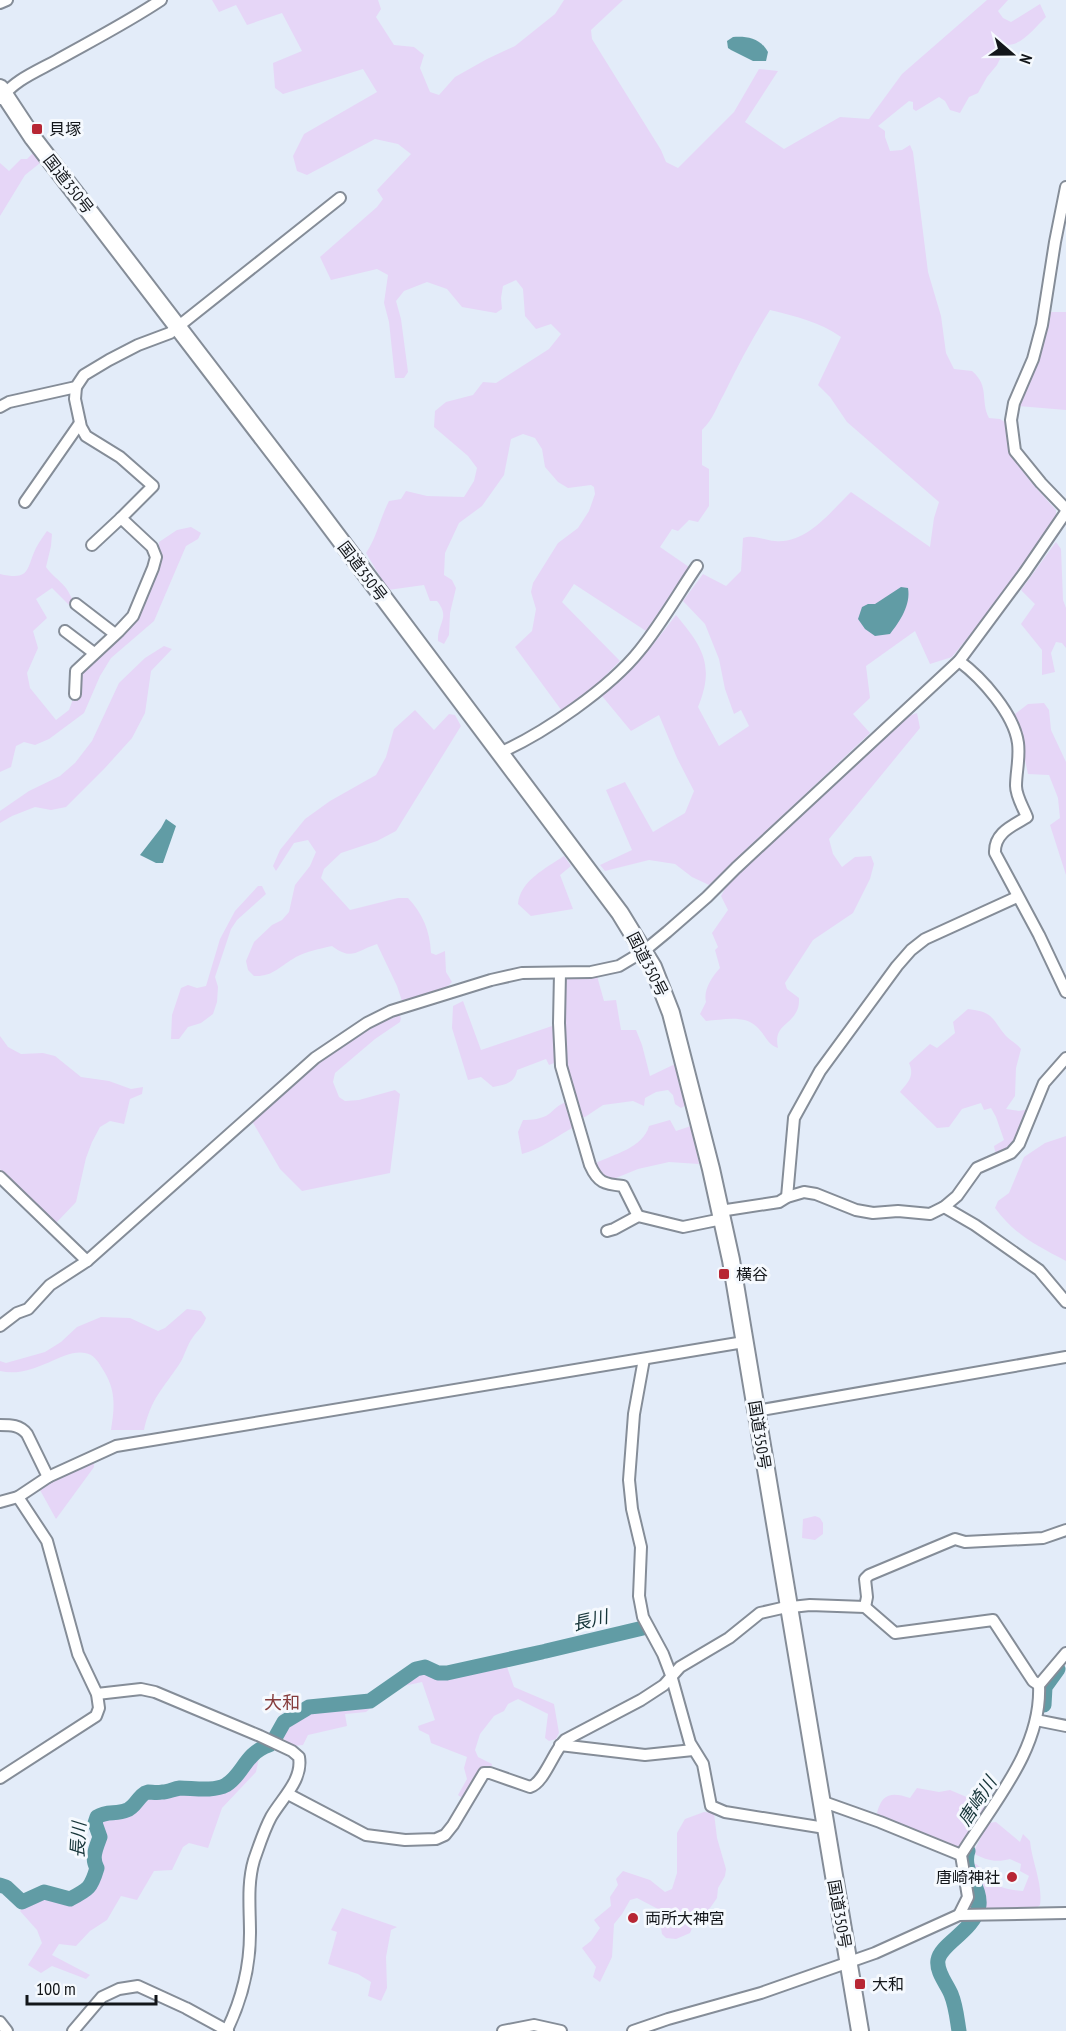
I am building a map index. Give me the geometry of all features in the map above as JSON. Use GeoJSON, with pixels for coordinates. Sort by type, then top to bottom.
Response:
{"type":"FeatureCollection","features":[{"type":"Feature","properties":{"kind":"highway","name":"国道350号"},"geometry":{"type":"LineString","coordinates":[[1,94],[620,913],[644,951],[659,981],[671,1013],[721,1215],[860,2031]]}},
{"type":"Feature","properties":{"kind":"street"},"geometry":{"type":"LineString","coordinates":[[0,3],[7,0]]}},
{"type":"Feature","properties":{"kind":"street"},"geometry":{"type":"LineString","coordinates":[[1,94],[160,0]]}},
{"type":"Feature","properties":{"kind":"street"},"geometry":{"type":"LineString","coordinates":[[0,1326],[17,1313],[28,1309],[50,1285],[87,1261],[315,1058],[367,1023],[391,1011],[491,980],[544,971],[591,972],[619,966],[644,951],[707,897],[959,661],[1066,511],[1015,452],[1011,420],[1014,403],[1033,359],[1042,325],[1066,187]]}},
{"type":"Feature","properties":{"kind":"street"},"geometry":{"type":"LineString","coordinates":[[92,545],[153,486],[120,457],[86,436],[80,423],[75,399],[76,387],[84,375],[138,345],[178,328],[340,198]]}},
{"type":"Feature","properties":{"kind":"street"},"geometry":{"type":"LineString","coordinates":[[0,407],[9,402],[76,387]]}},
{"type":"Feature","properties":{"kind":"street"},"geometry":{"type":"LineString","coordinates":[[25,502],[80,423]]}},
{"type":"Feature","properties":{"kind":"street"},"geometry":{"type":"LineString","coordinates":[[75,694],[76,671],[133,616],[146,588],[156,557],[152,547],[121,518]]}},
{"type":"Feature","properties":{"kind":"street"},"geometry":{"type":"LineString","coordinates":[[1058,524],[1066,534]]}},
{"type":"Feature","properties":{"kind":"street"},"geometry":{"type":"LineString","coordinates":[[499,753],[566,714],[619,671],[639,652],[697,566]]}},
{"type":"Feature","properties":{"kind":"street"},"geometry":{"type":"LineString","coordinates":[[76,604],[115,634]]}},
{"type":"Feature","properties":{"kind":"street"},"geometry":{"type":"LineString","coordinates":[[64,631],[94,653]]}},
{"type":"Feature","properties":{"kind":"street"},"geometry":{"type":"LineString","coordinates":[[959,661],[976,674],[1013,723],[1018,744],[1016,786],[1027,817],[999,836],[995,845],[995,853],[1039,935],[1066,992]]}},
{"type":"Feature","properties":{"kind":"street"},"geometry":{"type":"LineString","coordinates":[[787,1197],[794,1118],[820,1071],[897,966],[910,950],[926,939],[1017,897]]}},
{"type":"Feature","properties":{"kind":"street"},"geometry":{"type":"LineString","coordinates":[[560,973],[561,1066],[590,1165],[596,1178],[608,1184],[623,1186],[638,1216]]}},
{"type":"Feature","properties":{"kind":"street"},"geometry":{"type":"LineString","coordinates":[[606,1231],[638,1216],[683,1227],[721,1215],[779,1202],[804,1192],[816,1194],[843,1206],[873,1213],[930,1214],[944,1207],[957,1196],[978,1168],[1011,1153],[1019,1144],[1044,1083],[1066,1058]]}},
{"type":"Feature","properties":{"kind":"street"},"geometry":{"type":"LineString","coordinates":[[0,1177],[87,1261]]}},
{"type":"Feature","properties":{"kind":"street"},"geometry":{"type":"LineString","coordinates":[[944,1207],[975,1225],[1039,1270],[1066,1302]]}},
{"type":"Feature","properties":{"kind":"street"},"geometry":{"type":"LineString","coordinates":[[0,1502],[18,1497],[48,1477],[116,1446],[744,1342]]}},
{"type":"Feature","properties":{"kind":"street"},"geometry":{"type":"LineString","coordinates":[[756,1411],[1066,1357]]}},
{"type":"Feature","properties":{"kind":"street"},"geometry":{"type":"LineString","coordinates":[[644,1359],[634,1414],[629,1480],[632,1509],[641,1547],[639,1596],[644,1617],[671,1675],[693,1750],[703,1764],[711,1806],[717,1810],[825,1828]]}},
{"type":"Feature","properties":{"kind":"street"},"geometry":{"type":"LineString","coordinates":[[0,1425],[23,1429],[48,1477]]}},
{"type":"Feature","properties":{"kind":"street"},"geometry":{"type":"LineString","coordinates":[[0,1778],[96,1716],[99,1708],[97,1694],[78,1654],[47,1541],[18,1497]]}},
{"type":"Feature","properties":{"kind":"street"},"geometry":{"type":"LineString","coordinates":[[865,1606],[866,1579],[869,1575],[930,1548],[955,1539],[965,1542],[1043,1538],[1066,1530]]}},
{"type":"Feature","properties":{"kind":"street"},"geometry":{"type":"LineString","coordinates":[[288,1794],[366,1835],[405,1840],[436,1839],[445,1835],[453,1825],[484,1773],[530,1787],[535,1785],[565,1740],[641,1700],[664,1685],[680,1667],[729,1638],[760,1613],[788,1607],[865,1606],[895,1634],[993,1620],[1033,1682],[1038,1685]]}},
{"type":"Feature","properties":{"kind":"street"},"geometry":{"type":"LineString","coordinates":[[965,1916],[968,1897],[961,1855],[1012,1776],[1027,1744],[1036,1720],[1039,1700],[1038,1685],[1066,1653]]}},
{"type":"Feature","properties":{"kind":"street"},"geometry":{"type":"LineString","coordinates":[[73,2031],[102,1997],[119,1989],[138,1986],[156,1993],[227,2031],[248,1962],[250,1878],[254,1861],[270,1820],[280,1802],[293,1786],[300,1762],[299,1756],[292,1751],[155,1692],[141,1689],[97,1694]]}},
{"type":"Feature","properties":{"kind":"street"},"geometry":{"type":"LineString","coordinates":[[1036,1720],[1066,1726]]}},
{"type":"Feature","properties":{"kind":"street"},"geometry":{"type":"LineString","coordinates":[[560,1745],[645,1755],[693,1750]]}},
{"type":"Feature","properties":{"kind":"street"},"geometry":{"type":"LineString","coordinates":[[821,1801],[961,1855]]}},
{"type":"Feature","properties":{"kind":"street"},"geometry":{"type":"LineString","coordinates":[[633,2031],[761,1993],[965,1916],[1066,1913]]}},
{"type":"Feature","properties":{"kind":"street"},"geometry":{"type":"LineString","coordinates":[[0,2022],[7,2031]]}},
{"type":"Feature","properties":{"kind":"street"},"geometry":{"type":"LineString","coordinates":[[503,2031],[534,2025],[561,2031]]}},
{"type":"Feature","properties":{"kind":"shaded area"},"geometry":{"type":"Polygon","coordinates":[[[212,0],[378,0],[381,9],[376,17],[394,45],[414,47],[424,55],[420,68],[430,92],[439,95],[455,77],[515,46],[555,14],[564,0],[623,0],[591,30],[592,39],[661,150],[666,162],[678,168],[734,112],[759,69],[778,71],[745,122],[784,149],[840,117],[869,119],[902,74],[987,0],[1008,0],[998,11],[1003,18],[1011,22],[1040,4],[1046,17],[1023,39],[1007,45],[978,93],[969,97],[960,113],[950,110],[945,101],[939,97],[916,111],[913,109],[913,102],[909,101],[878,126],[885,131],[890,151],[902,150],[910,145],[913,152],[928,272],[941,316],[946,353],[954,369],[972,371],[978,377],[983,388],[989,418],[1000,419],[1006,423],[1008,438],[1017,461],[1056,510],[1056,518],[998,600],[952,657],[930,664],[915,631],[866,666],[870,698],[853,714],[870,733],[709,885],[692,877],[675,864],[649,860],[605,871],[600,865],[632,850],[606,790],[625,782],[653,832],[685,813],[694,791],[659,715],[631,731],[602,696],[652,646],[676,615],[693,637],[704,658],[706,680],[698,707],[719,746],[749,726],[741,710],[734,714],[725,689],[719,659],[705,624],[683,601],[703,574],[726,586],[741,571],[743,538],[755,537],[787,541],[797,537],[817,525],[851,492],[930,547],[939,502],[847,422],[830,397],[818,385],[841,337],[816,323],[770,310],[712,417],[702,430],[702,465],[709,469],[709,506],[698,522],[689,520],[678,531],[672,529],[660,547],[689,567],[646,631],[574,584],[562,602],[620,661],[593,688],[562,711],[515,647],[532,631],[536,609],[531,592],[533,583],[558,543],[578,528],[589,511],[595,494],[594,487],[591,485],[568,488],[558,482],[545,467],[542,449],[535,438],[523,434],[511,439],[504,475],[482,506],[459,523],[445,553],[444,575],[452,580],[456,588],[450,613],[449,635],[444,644],[438,641],[443,612],[437,601],[430,601],[424,585],[388,590],[366,553],[389,501],[401,499],[406,491],[427,496],[464,497],[474,481],[477,468],[468,456],[434,427],[435,411],[446,402],[473,395],[483,382],[496,383],[549,349],[561,334],[551,324],[536,329],[525,316],[523,289],[516,280],[503,286],[502,309],[496,313],[462,307],[447,289],[427,282],[404,291],[396,301],[401,319],[408,372],[404,378],[395,378],[389,322],[384,303],[388,275],[377,269],[331,280],[320,257],[377,207],[383,199],[377,190],[411,154],[398,144],[375,139],[307,175],[297,171],[293,156],[304,134],[377,92],[363,69],[283,94],[275,88],[273,63],[302,51],[282,13],[247,25],[236,5],[219,12],[212,0]]]}},
{"type":"Feature","properties":{"kind":"shaded area"},"geometry":{"type":"Polygon","coordinates":[[[33,153],[40,163],[25,175],[0,216],[0,163],[9,171],[21,159],[27,159],[33,153]]]}},
{"type":"Feature","properties":{"kind":"shaded area"},"geometry":{"type":"Polygon","coordinates":[[[1048,312],[1066,312],[1066,410],[1018,406],[1048,312]]]}},
{"type":"Feature","properties":{"kind":"shaded area"},"geometry":{"type":"Polygon","coordinates":[[[191,527],[201,533],[198,539],[186,546],[154,621],[111,658],[100,676],[84,713],[49,739],[35,745],[24,742],[16,746],[11,767],[0,772],[0,574],[17,576],[26,572],[36,548],[47,531],[52,534],[46,567],[64,585],[73,601],[69,605],[52,588],[36,599],[47,618],[33,631],[38,648],[27,673],[30,688],[56,720],[69,710],[84,669],[128,626],[146,599],[157,572],[159,542],[177,530],[191,527]]]}},
{"type":"Feature","properties":{"kind":"shaded area"},"geometry":{"type":"Polygon","coordinates":[[[1056,542],[1061,549],[1063,600],[1066,608],[1066,648],[1062,643],[1056,642],[1051,653],[1055,672],[1042,675],[1042,650],[1021,624],[1035,604],[1021,590],[1056,542]]]}},
{"type":"Feature","properties":{"kind":"shaded area"},"geometry":{"type":"Polygon","coordinates":[[[164,646],[172,649],[151,671],[145,713],[132,738],[104,769],[66,807],[51,810],[35,807],[0,823],[0,811],[29,791],[60,776],[75,763],[92,741],[119,683],[145,658],[164,646]]]}},
{"type":"Feature","properties":{"kind":"shaded area"},"geometry":{"type":"Polygon","coordinates":[[[1044,703],[1049,710],[1051,730],[1066,762],[1066,875],[1050,825],[1060,818],[1058,798],[1049,775],[1028,774],[1015,714],[1028,704],[1044,703]]]}},
{"type":"Feature","properties":{"kind":"shaded area"},"geometry":{"type":"Polygon","coordinates":[[[415,710],[434,730],[449,714],[455,715],[461,726],[396,831],[377,841],[341,853],[324,869],[321,878],[350,910],[398,898],[408,898],[425,923],[431,953],[436,955],[445,951],[446,972],[452,982],[442,990],[428,996],[402,1001],[377,944],[349,954],[332,946],[313,950],[296,957],[271,973],[254,976],[248,970],[246,961],[254,942],[289,912],[295,885],[310,866],[316,852],[308,840],[294,843],[276,871],[273,866],[280,850],[305,819],[330,801],[376,775],[386,757],[394,729],[415,710]]]}},
{"type":"Feature","properties":{"kind":"shaded area"},"geometry":{"type":"Polygon","coordinates":[[[917,713],[920,728],[829,839],[833,854],[842,867],[855,857],[871,856],[874,864],[870,879],[853,913],[813,940],[785,983],[787,989],[799,998],[799,1004],[795,1014],[778,1034],[778,1048],[769,1042],[758,1028],[747,1021],[733,1019],[706,1021],[700,1014],[706,1002],[705,997],[709,984],[720,968],[715,950],[718,947],[712,933],[728,910],[721,896],[729,881],[906,717],[917,713]]]}},
{"type":"Feature","properties":{"kind":"shaded area"},"geometry":{"type":"Polygon","coordinates":[[[564,856],[571,866],[560,875],[573,909],[531,916],[518,904],[524,888],[542,870],[564,856]]]}},
{"type":"Feature","properties":{"kind":"shaded area"},"geometry":{"type":"Polygon","coordinates":[[[258,886],[262,886],[266,894],[237,920],[231,929],[215,977],[218,987],[213,1014],[201,1023],[188,1027],[179,1039],[171,1039],[172,1015],[181,988],[188,985],[197,988],[206,986],[220,939],[235,911],[258,886]]]}},
{"type":"Feature","properties":{"kind":"shaded area"},"geometry":{"type":"Polygon","coordinates":[[[597,976],[604,1001],[616,1000],[621,1030],[636,1030],[650,1076],[675,1064],[686,1105],[681,1108],[675,1104],[673,1095],[668,1090],[656,1092],[645,1098],[644,1106],[633,1101],[603,1105],[585,1117],[581,1117],[565,1063],[562,1015],[564,977],[597,976]]]}},
{"type":"Feature","properties":{"kind":"shaded area"},"geometry":{"type":"Polygon","coordinates":[[[463,1001],[481,1050],[555,1025],[559,1061],[549,1065],[546,1059],[517,1070],[512,1081],[493,1087],[481,1077],[468,1080],[452,1028],[453,1006],[463,1001]]]}},
{"type":"Feature","properties":{"kind":"shaded area"},"geometry":{"type":"Polygon","coordinates":[[[968,1009],[987,1014],[1021,1049],[1016,1068],[1015,1096],[1006,1109],[1019,1111],[1029,1109],[1014,1143],[996,1156],[994,1146],[1004,1140],[991,1108],[984,1110],[981,1103],[962,1109],[949,1127],[937,1128],[900,1092],[911,1075],[909,1063],[930,1044],[937,1048],[955,1033],[953,1022],[968,1009]]]}},
{"type":"Feature","properties":{"kind":"shaded area"},"geometry":{"type":"Polygon","coordinates":[[[399,1014],[400,1022],[375,1039],[335,1073],[333,1082],[339,1097],[345,1101],[359,1100],[395,1090],[400,1094],[390,1173],[302,1191],[280,1169],[252,1121],[338,1048],[380,1022],[399,1014]]]}},
{"type":"Feature","properties":{"kind":"shaded area"},"geometry":{"type":"Polygon","coordinates":[[[0,1036],[8,1047],[21,1054],[43,1053],[55,1056],[81,1077],[109,1081],[131,1089],[143,1087],[142,1094],[130,1099],[124,1124],[110,1121],[100,1127],[86,1158],[76,1202],[56,1223],[0,1169],[0,1036]]]}},
{"type":"Feature","properties":{"kind":"shaded area"},"geometry":{"type":"Polygon","coordinates":[[[566,1102],[574,1127],[542,1146],[522,1154],[518,1132],[523,1120],[543,1117],[566,1102]]]}},
{"type":"Feature","properties":{"kind":"shaded area"},"geometry":{"type":"Polygon","coordinates":[[[670,1120],[676,1131],[691,1126],[699,1164],[669,1162],[638,1169],[611,1180],[599,1172],[596,1163],[634,1145],[646,1134],[649,1126],[670,1120]]]}},
{"type":"Feature","properties":{"kind":"shaded area"},"geometry":{"type":"Polygon","coordinates":[[[1066,1136],[1066,1261],[1019,1233],[995,1208],[998,1201],[1009,1193],[1024,1157],[1045,1143],[1066,1136]]]}},
{"type":"Feature","properties":{"kind":"shaded area"},"geometry":{"type":"Polygon","coordinates":[[[187,1309],[201,1311],[206,1318],[154,1402],[144,1430],[111,1430],[114,1405],[112,1391],[107,1376],[93,1356],[76,1353],[25,1371],[0,1371],[0,1361],[6,1363],[45,1352],[61,1342],[77,1327],[101,1317],[130,1318],[158,1331],[165,1328],[187,1309]]]}},
{"type":"Feature","properties":{"kind":"shaded area"},"geometry":{"type":"Polygon","coordinates":[[[91,1463],[94,1467],[56,1519],[40,1490],[62,1476],[91,1463]]]}},
{"type":"Feature","properties":{"kind":"shaded area"},"geometry":{"type":"Polygon","coordinates":[[[815,1516],[823,1523],[823,1534],[815,1540],[802,1538],[803,1519],[815,1516]]]}},
{"type":"Feature","properties":{"kind":"shaded area"},"geometry":{"type":"Polygon","coordinates":[[[506,1664],[514,1687],[554,1704],[559,1733],[556,1739],[549,1741],[545,1738],[548,1714],[518,1699],[508,1704],[504,1711],[494,1716],[480,1734],[475,1750],[478,1757],[492,1764],[491,1770],[465,1800],[458,1795],[467,1779],[464,1768],[467,1757],[431,1743],[429,1735],[419,1730],[418,1726],[435,1720],[422,1682],[399,1687],[366,1712],[345,1714],[347,1726],[308,1735],[303,1745],[293,1746],[283,1738],[281,1732],[287,1723],[312,1710],[370,1704],[419,1671],[451,1676],[506,1664]]]}},
{"type":"Feature","properties":{"kind":"shaded area"},"geometry":{"type":"Polygon","coordinates":[[[253,1756],[259,1758],[256,1772],[222,1808],[208,1848],[189,1843],[183,1847],[172,1870],[154,1871],[137,1900],[121,1896],[107,1920],[90,1931],[76,1946],[59,1944],[52,1955],[90,1975],[86,1979],[52,1966],[41,1973],[28,1965],[42,1943],[37,1930],[20,1911],[27,1903],[45,1895],[71,1902],[90,1893],[97,1884],[100,1867],[97,1860],[103,1836],[99,1821],[104,1816],[131,1812],[144,1798],[181,1791],[222,1791],[232,1786],[253,1756]]]}},
{"type":"Feature","properties":{"kind":"shaded area"},"geometry":{"type":"Polygon","coordinates":[[[917,1788],[939,1792],[950,1790],[983,1804],[985,1809],[962,1847],[956,1848],[881,1817],[877,1813],[885,1798],[898,1795],[910,1798],[917,1788]]]}},
{"type":"Feature","properties":{"kind":"shaded area"},"geometry":{"type":"Polygon","coordinates":[[[704,1812],[714,1813],[717,1838],[726,1869],[718,1888],[717,1898],[710,1908],[696,1919],[690,1933],[676,1939],[666,1938],[662,1934],[658,1909],[637,1898],[630,1900],[614,1924],[612,1957],[600,1982],[593,1977],[596,1967],[582,1948],[591,1941],[600,1928],[594,1920],[611,1906],[610,1897],[618,1885],[616,1879],[623,1871],[650,1880],[665,1892],[672,1889],[677,1873],[677,1833],[685,1819],[704,1812]]]}},
{"type":"Feature","properties":{"kind":"shaded area"},"geometry":{"type":"Polygon","coordinates":[[[996,1822],[1020,1842],[1023,1834],[1030,1841],[1041,1897],[1040,1905],[1033,1910],[969,1912],[971,1887],[976,1877],[970,1864],[976,1864],[984,1870],[989,1880],[1011,1890],[1023,1891],[1029,1876],[1020,1871],[1021,1864],[1010,1859],[991,1860],[973,1853],[988,1823],[996,1822]]]}},
{"type":"Feature","properties":{"kind":"shaded area"},"geometry":{"type":"Polygon","coordinates":[[[342,1908],[397,1927],[391,1930],[386,1957],[387,1988],[381,2001],[368,1996],[371,1982],[358,1974],[328,1964],[337,1932],[331,1930],[342,1908]]]}},
{"type":"Feature","properties":{"kind":"water"},"geometry":{"type":"Polygon","coordinates":[[[733,37],[757,41],[768,52],[766,61],[753,61],[728,48],[727,41],[733,37]]]}},
{"type":"Feature","properties":{"kind":"water"},"geometry":{"type":"Polygon","coordinates":[[[901,587],[908,588],[908,601],[901,618],[890,634],[875,636],[865,629],[858,619],[862,607],[875,604],[901,587]]]}},
{"type":"Feature","properties":{"kind":"water"},"geometry":{"type":"Polygon","coordinates":[[[166,819],[176,826],[163,863],[156,863],[140,855],[166,819]]]}},
{"type":"Feature","properties":{"kind":"waterway","name":"長川"},"geometry":{"type":"LineString","coordinates":[[546,1651],[643,1628]]}},
{"type":"Feature","properties":{"kind":"waterway","name":"長川"},"geometry":{"type":"LineString","coordinates":[[275,1738],[284,1722],[309,1707],[370,1701],[416,1669],[425,1667],[438,1673],[447,1673],[542,1652]]}},
{"type":"Feature","properties":{"kind":"waterway","name":"唐崎川"},"geometry":{"type":"LineString","coordinates":[[1044,1705],[1045,1687],[1058,1669]]}},
{"type":"Feature","properties":{"kind":"waterway","name":"長川"},"geometry":{"type":"LineString","coordinates":[[0,1885],[6,1887],[22,1902],[44,1892],[70,1899],[88,1887],[95,1875],[97,1868],[94,1860],[100,1837],[95,1823],[97,1817],[127,1810],[148,1792],[164,1792],[180,1788],[209,1789],[226,1785],[254,1754],[269,1745]]}},
{"type":"Feature","properties":{"kind":"waterway","name":"唐崎川"},"geometry":{"type":"LineString","coordinates":[[959,2031],[954,2003],[940,1973],[938,1960],[945,1948],[971,1922],[979,1905],[977,1891],[967,1865],[968,1851]]}},
{"type":"Feature","properties":{"kind":"place","name":"貝塚"},"geometry":{"type":"Point","coordinates":[37,129]}},
{"type":"Feature","properties":{"kind":"place","name":"横谷"},"geometry":{"type":"Point","coordinates":[724,1274]}},
{"type":"Feature","properties":{"kind":"place","name":"唐崎神社"},"geometry":{"type":"Point","coordinates":[1012,1877]}},
{"type":"Feature","properties":{"kind":"place","name":"両所大神宮"},"geometry":{"type":"Point","coordinates":[633,1918]}},
{"type":"Feature","properties":{"kind":"place","name":"大和"},"geometry":{"type":"Point","coordinates":[860,1984]}},
{"type":"Feature","properties":{"kind":"district","name":"大和"},"geometry":{"type":"Point","coordinates":[282,1702]}}]}
